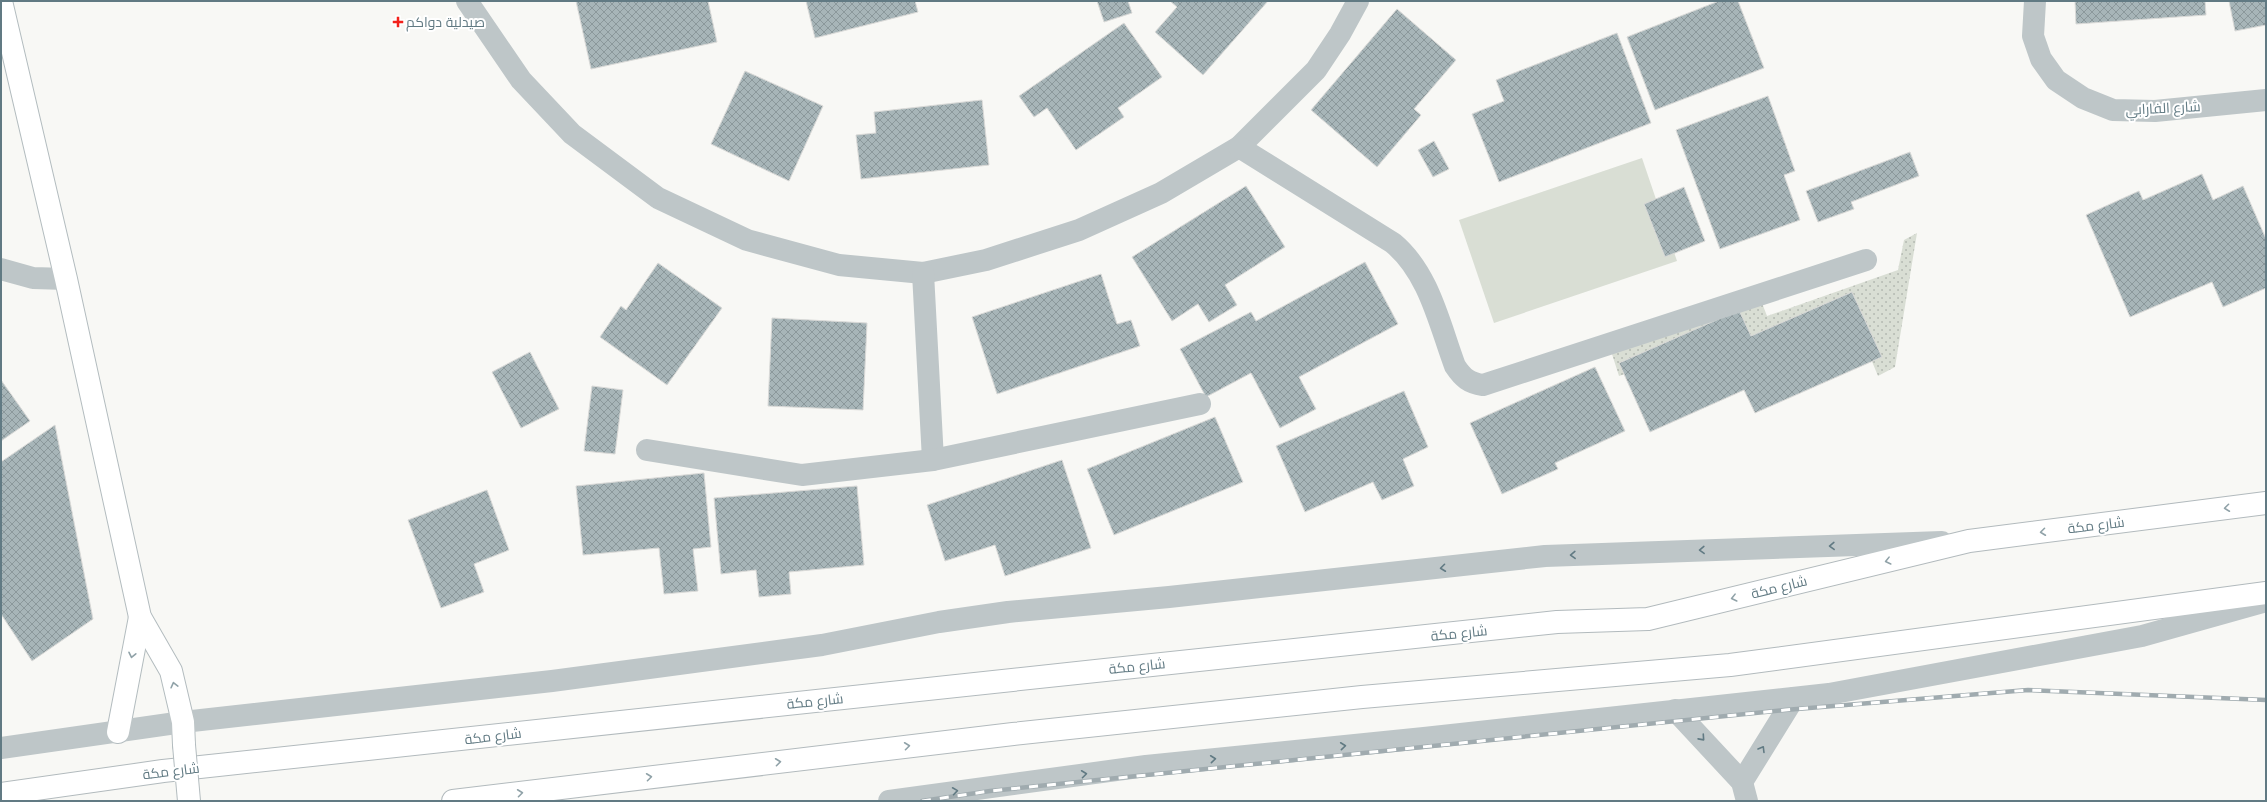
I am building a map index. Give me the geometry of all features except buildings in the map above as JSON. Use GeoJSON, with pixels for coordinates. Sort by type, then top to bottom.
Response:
{"type":"FeatureCollection","features":[{"type":"Feature","properties":{"kind":"main road"},"geometry":{"type":"LineString","coordinates":[[1,1],[66,279],[140,617],[170,670],[183,722],[189,801]]}},
{"type":"Feature","properties":{"kind":"main road","name":"شارع مكة"},"geometry":{"type":"LineString","coordinates":[[1,794],[163,771],[1121,668],[1557,622],[1648,619],[1969,541],[2266,503]]}},
{"type":"Feature","properties":{"kind":"main road"},"geometry":{"type":"LineString","coordinates":[[453,801],[1012,734],[1362,697],[1730,665],[2266,593]]}},
{"type":"Feature","properties":{"kind":"main road"},"geometry":{"type":"LineString","coordinates":[[118,732],[140,617]]}},
{"type":"Feature","properties":{"kind":"street"},"geometry":{"type":"LineString","coordinates":[[467,1],[521,80],[572,134],[658,198],[747,240],[839,265],[923,273],[986,260],[1079,230],[1161,193],[1239,147],[1316,70],[1340,34],[1358,1]]}},
{"type":"Feature","properties":{"kind":"street","name":"شارع الفارابي"},"geometry":{"type":"LineString","coordinates":[[2035,1],[2033,36],[2041,59],[2056,80],[2084,98],[2113,110],[2155,111],[2266,100]]}},
{"type":"Feature","properties":{"kind":"street"},"geometry":{"type":"LineString","coordinates":[[1239,147],[1387,239],[1407,255],[1421,275],[1461,376],[1472,383],[1483,385],[1866,260]]}},
{"type":"Feature","properties":{"kind":"street"},"geometry":{"type":"LineString","coordinates":[[1,269],[34,278],[66,279]]}},
{"type":"Feature","properties":{"kind":"street"},"geometry":{"type":"LineString","coordinates":[[923,273],[933,460]]}},
{"type":"Feature","properties":{"kind":"street"},"geometry":{"type":"LineString","coordinates":[[647,450],[802,475],[933,460],[1200,404]]}},
{"type":"Feature","properties":{"kind":"street"},"geometry":{"type":"LineString","coordinates":[[1,748],[183,722],[552,681],[822,645],[939,622],[1008,612],[1185,596],[1545,556],[1969,541]]}},
{"type":"Feature","properties":{"kind":"street"},"geometry":{"type":"LineString","coordinates":[[889,801],[1146,766],[1424,738],[1829,694],[2142,636],[2266,601]]}},
{"type":"Feature","properties":{"kind":"street"},"geometry":{"type":"LineString","coordinates":[[1675,710],[1744,792],[1794,698]]}},
{"type":"Feature","properties":{"kind":"shaded area"},"geometry":{"type":"Polygon","coordinates":[[[1642,158],[1677,261],[1494,323],[1459,220],[1642,158]]]}},
{"type":"Feature","properties":{"kind":"shaded area"},"geometry":{"type":"Polygon","coordinates":[[[1917,233],[1895,367],[1878,376],[1854,318],[1743,356],[1736,337],[1619,376],[1611,351],[1762,303],[1767,316],[1898,270],[1904,240],[1917,233]]]}},
{"type":"Feature","properties":{"kind":"railway"},"geometry":{"type":"LineString","coordinates":[[922,801],[990,791],[1785,710],[2028,690],[2266,700]]}},
{"type":"Feature","properties":{"kind":"place","name":"صيدلية دواكم"},"geometry":{"type":"Point","coordinates":[398,22]}}]}
